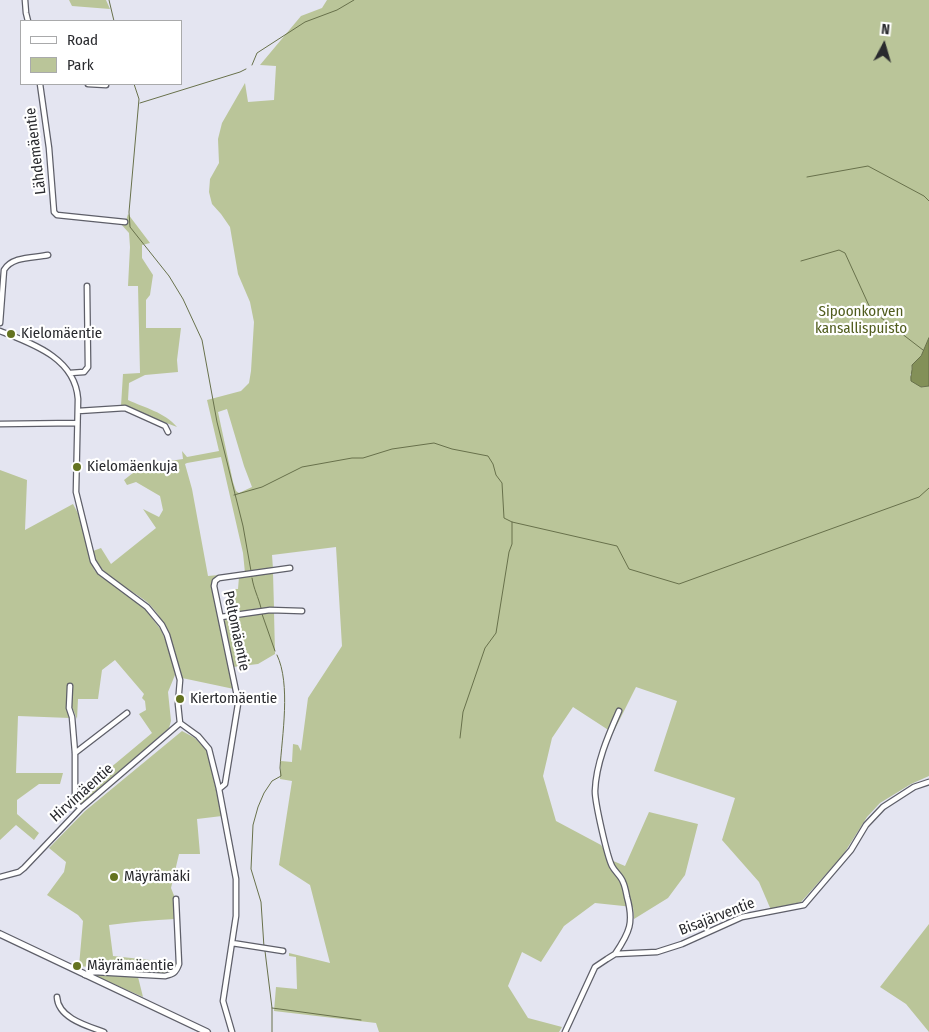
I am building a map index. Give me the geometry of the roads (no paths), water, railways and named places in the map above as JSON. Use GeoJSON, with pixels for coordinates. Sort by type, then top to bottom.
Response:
{"type":"FeatureCollection","features":[{"type":"Feature","properties":{"kind":"street"},"geometry":{"type":"LineString","coordinates":[[25,0],[28,20]]}},
{"type":"Feature","properties":{"kind":"street","name":"Lähdemäentie"},"geometry":{"type":"LineString","coordinates":[[40,85],[50,148],[54,212],[56,215],[124,222]]}},
{"type":"Feature","properties":{"kind":"street"},"geometry":{"type":"LineString","coordinates":[[0,323],[2,270],[14,261],[48,255]]}},
{"type":"Feature","properties":{"kind":"street"},"geometry":{"type":"LineString","coordinates":[[70,373],[84,372],[88,367],[87,286]]}},
{"type":"Feature","properties":{"kind":"street"},"geometry":{"type":"LineString","coordinates":[[0,331],[40,347],[62,364],[70,373],[77,390],[76,492],[93,561],[100,572],[147,607],[162,625],[167,635],[180,680],[178,704],[180,723],[198,736],[209,749],[220,789],[236,879],[236,916],[223,1001],[232,1032]]}},
{"type":"Feature","properties":{"kind":"street"},"geometry":{"type":"LineString","coordinates":[[78,411],[125,408],[165,426],[168,432]]}},
{"type":"Feature","properties":{"kind":"street"},"geometry":{"type":"LineString","coordinates":[[0,424],[77,423]]}},
{"type":"Feature","properties":{"kind":"street","name":"Peltomäentie"},"geometry":{"type":"LineString","coordinates":[[220,789],[225,784],[238,696],[214,586],[215,581],[219,578],[290,568]]}},
{"type":"Feature","properties":{"kind":"street"},"geometry":{"type":"LineString","coordinates":[[221,617],[270,610],[302,611]]}},
{"type":"Feature","properties":{"kind":"street"},"geometry":{"type":"LineString","coordinates":[[70,686],[69,708],[72,717],[75,753],[75,803],[81,808]]}},
{"type":"Feature","properties":{"kind":"street"},"geometry":{"type":"LineString","coordinates":[[566,1032],[595,967],[615,954],[624,941],[631,925],[632,913],[623,882],[612,867],[595,793],[607,737],[619,711]]}},
{"type":"Feature","properties":{"kind":"street"},"geometry":{"type":"LineString","coordinates":[[75,753],[127,713]]}},
{"type":"Feature","properties":{"kind":"street","name":"Hirvimäentie"},"geometry":{"type":"LineString","coordinates":[[0,877],[18,872],[24,868],[81,808],[180,723]]}},
{"type":"Feature","properties":{"kind":"street","name":"Bisajärventie"},"geometry":{"type":"LineString","coordinates":[[615,954],[657,952],[682,944],[742,918],[804,905],[851,850],[866,825],[883,806],[914,787],[929,782]]}},
{"type":"Feature","properties":{"kind":"street"},"geometry":{"type":"LineString","coordinates":[[85,975],[94,972],[164,976],[173,974],[179,964],[176,899]]}},
{"type":"Feature","properties":{"kind":"street"},"geometry":{"type":"LineString","coordinates":[[0,934],[207,1032]]}},
{"type":"Feature","properties":{"kind":"street"},"geometry":{"type":"LineString","coordinates":[[232,943],[283,951]]}},
{"type":"Feature","properties":{"kind":"street"},"geometry":{"type":"LineString","coordinates":[[57,997],[57,1002],[62,1011],[68,1016],[104,1032]]}},
{"type":"Feature","properties":{"kind":"waterway"},"geometry":{"type":"LineString","coordinates":[[109,0],[114,20]]}},
{"type":"Feature","properties":{"kind":"waterway"},"geometry":{"type":"LineString","coordinates":[[252,65],[257,53],[305,22],[337,10],[354,0]]}},
{"type":"Feature","properties":{"kind":"waterway"},"geometry":{"type":"LineString","coordinates":[[140,103],[246,69]]}},
{"type":"Feature","properties":{"kind":"waterway"},"geometry":{"type":"LineString","coordinates":[[134,85],[139,99],[129,212],[130,227],[169,276],[183,299],[202,340],[217,422],[243,526],[251,571]]}},
{"type":"Feature","properties":{"kind":"waterway"},"geometry":{"type":"LineString","coordinates":[[807,177],[868,166],[924,196],[929,201]]}},
{"type":"Feature","properties":{"kind":"waterway"},"geometry":{"type":"LineString","coordinates":[[801,261],[839,250],[845,253],[871,310],[923,350]]}},
{"type":"Feature","properties":{"kind":"waterway"},"geometry":{"type":"LineString","coordinates":[[234,495],[262,487],[302,467],[352,458],[363,458],[392,449],[434,443],[452,449],[488,456],[493,464],[496,475],[502,483],[504,518],[512,522],[617,546],[629,569],[679,584],[919,497],[929,488]]}},
{"type":"Feature","properties":{"kind":"waterway"},"geometry":{"type":"LineString","coordinates":[[460,738],[463,712],[485,648],[496,633],[509,552],[512,544],[512,522]]}},
{"type":"Feature","properties":{"kind":"waterway"},"geometry":{"type":"LineString","coordinates":[[252,578],[261,608]]}},
{"type":"Feature","properties":{"kind":"waterway"},"geometry":{"type":"LineString","coordinates":[[262,614],[275,651]]}},
{"type":"Feature","properties":{"kind":"waterway"},"geometry":{"type":"LineString","coordinates":[[264,947],[261,902],[251,869],[253,825],[258,807],[272,781],[281,776],[285,695],[284,680],[277,655]]}},
{"type":"Feature","properties":{"kind":"waterway"},"geometry":{"type":"LineString","coordinates":[[265,951],[272,1008],[272,1032]]}},
{"type":"Feature","properties":{"kind":"waterway"},"geometry":{"type":"LineString","coordinates":[[272,1008],[361,1020]]}},
{"type":"Feature","properties":{"kind":"place","name":"Kielomäentie"},"geometry":{"type":"Point","coordinates":[11,334]}},
{"type":"Feature","properties":{"kind":"place","name":"Kielomäenkuja"},"geometry":{"type":"Point","coordinates":[77,467]}},
{"type":"Feature","properties":{"kind":"place","name":"Kiertomäentie"},"geometry":{"type":"Point","coordinates":[180,699]}},
{"type":"Feature","properties":{"kind":"place","name":"Mäyrämäki"},"geometry":{"type":"Point","coordinates":[114,877]}},
{"type":"Feature","properties":{"kind":"place","name":"Mäyrämäentie"},"geometry":{"type":"Point","coordinates":[77,966]}},
{"type":"Feature","properties":{"kind":"park label","name":"Sipoonkorven kansallispuisto"},"geometry":{"type":"Point","coordinates":[861,320]}}]}
